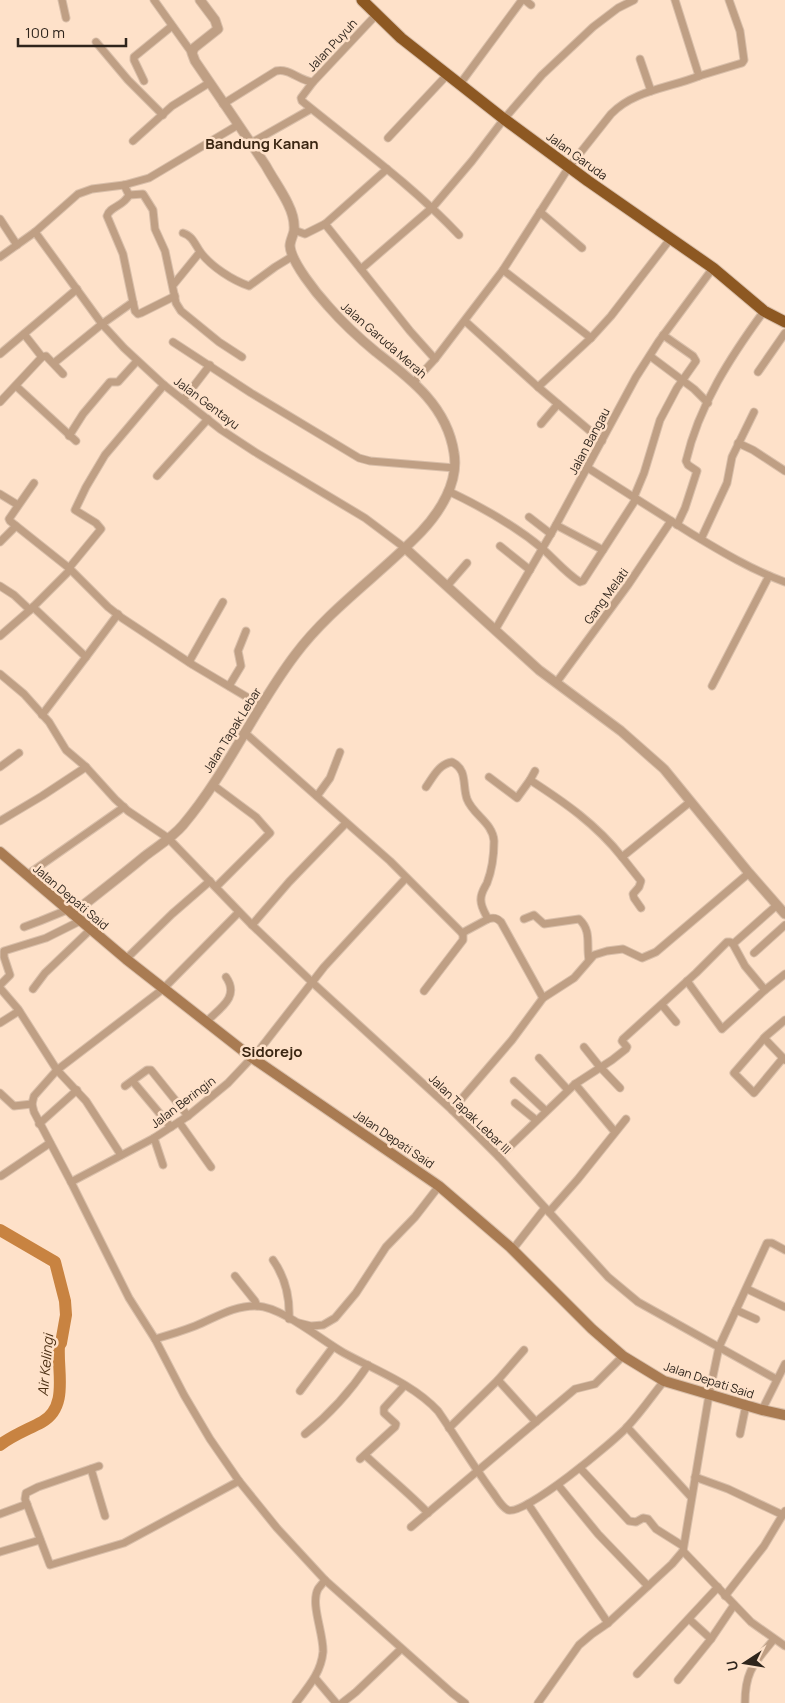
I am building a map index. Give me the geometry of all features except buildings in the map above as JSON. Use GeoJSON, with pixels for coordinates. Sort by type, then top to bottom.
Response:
{"type":"FeatureCollection","features":[{"type":"Feature","properties":{"kind":"highway","name":"Jalan Garuda"},"geometry":{"type":"LineString","coordinates":[[367,2],[376,15],[401,38],[504,119],[713,268],[764,311],[783,317]]}},
{"type":"Feature","properties":{"kind":"main road","name":"Jalan Depati Said"},"geometry":{"type":"LineString","coordinates":[[0,852],[90,930],[251,1057],[439,1186],[513,1249],[592,1329],[623,1356],[664,1381],[785,1415]]}},
{"type":"Feature","properties":{"kind":"street"},"geometry":{"type":"LineString","coordinates":[[62,0],[66,18]]}},
{"type":"Feature","properties":{"kind":"street"},"geometry":{"type":"LineString","coordinates":[[154,0],[192,53],[195,61],[251,143],[286,200],[293,216],[294,230],[290,243],[293,256],[249,286],[211,264],[192,239],[183,233]]}},
{"type":"Feature","properties":{"kind":"street"},"geometry":{"type":"LineString","coordinates":[[192,53],[194,48],[218,30],[215,20],[200,0]]}},
{"type":"Feature","properties":{"kind":"street"},"geometry":{"type":"LineString","coordinates":[[460,84],[524,0],[531,5]]}},
{"type":"Feature","properties":{"kind":"street"},"geometry":{"type":"LineString","coordinates":[[361,269],[433,207],[542,75],[593,27],[618,8],[634,0]]}},
{"type":"Feature","properties":{"kind":"street"},"geometry":{"type":"LineString","coordinates":[[674,0],[699,76]]}},
{"type":"Feature","properties":{"kind":"street"},"geometry":{"type":"LineString","coordinates":[[414,382],[435,359],[503,270],[569,166],[618,106],[634,97],[744,61],[740,31],[729,0]]}},
{"type":"Feature","properties":{"kind":"street","name":"Jalan Puyuh"},"geometry":{"type":"LineString","coordinates":[[223,104],[276,71],[285,71],[302,80],[313,82],[376,15]]}},
{"type":"Feature","properties":{"kind":"street"},"geometry":{"type":"LineString","coordinates":[[144,81],[134,57],[172,26]]}},
{"type":"Feature","properties":{"kind":"street"},"geometry":{"type":"LineString","coordinates":[[96,42],[128,80],[163,115]]}},
{"type":"Feature","properties":{"kind":"street"},"geometry":{"type":"LineString","coordinates":[[640,59],[651,91]]}},
{"type":"Feature","properties":{"kind":"street"},"geometry":{"type":"LineString","coordinates":[[388,138],[447,75]]}},
{"type":"Feature","properties":{"kind":"street"},"geometry":{"type":"LineString","coordinates":[[313,82],[302,98],[302,101],[433,207],[459,236]]}},
{"type":"Feature","properties":{"kind":"street"},"geometry":{"type":"LineString","coordinates":[[133,141],[172,106],[210,83]]}},
{"type":"Feature","properties":{"kind":"street"},"geometry":{"type":"LineString","coordinates":[[251,143],[311,109]]}},
{"type":"Feature","properties":{"kind":"street"},"geometry":{"type":"LineString","coordinates":[[0,257],[34,232],[78,194],[92,189],[140,182],[159,173],[238,125]]}},
{"type":"Feature","properties":{"kind":"street"},"geometry":{"type":"LineString","coordinates":[[294,230],[304,234],[325,224],[386,169]]}},
{"type":"Feature","properties":{"kind":"street"},"geometry":{"type":"LineString","coordinates":[[124,185],[129,195]]}},
{"type":"Feature","properties":{"kind":"street"},"geometry":{"type":"LineString","coordinates":[[129,195],[143,194],[153,210],[155,228],[164,248],[178,307],[184,315],[242,357]]}},
{"type":"Feature","properties":{"kind":"street"},"geometry":{"type":"LineString","coordinates":[[129,195],[124,203],[110,210],[107,216],[123,254],[135,311],[138,314],[153,309],[175,296]]}},
{"type":"Feature","properties":{"kind":"street"},"geometry":{"type":"LineString","coordinates":[[540,212],[582,248]]}},
{"type":"Feature","properties":{"kind":"street"},"geometry":{"type":"LineString","coordinates":[[0,219],[17,245]]}},
{"type":"Feature","properties":{"kind":"street"},"geometry":{"type":"LineString","coordinates":[[325,224],[410,331],[435,359]]}},
{"type":"Feature","properties":{"kind":"street","name":"Jalan Gentayu"},"geometry":{"type":"LineString","coordinates":[[34,232],[102,324],[137,361],[164,384],[208,420],[254,452],[365,518],[405,548]]}},
{"type":"Feature","properties":{"kind":"street"},"geometry":{"type":"LineString","coordinates":[[538,387],[591,338],[611,316],[670,238]]}},
{"type":"Feature","properties":{"kind":"street"},"geometry":{"type":"LineString","coordinates":[[174,284],[200,252]]}},
{"type":"Feature","properties":{"kind":"street","name":"Jalan Garuda Merah"},"geometry":{"type":"LineString","coordinates":[[293,256],[328,306],[373,350],[424,392],[443,420],[450,435],[455,468],[448,491],[439,511],[405,548]]}},
{"type":"Feature","properties":{"kind":"street","name":"Jalan Bangau"},"geometry":{"type":"LineString","coordinates":[[495,630],[650,356],[663,335],[713,268]]}},
{"type":"Feature","properties":{"kind":"street"},"geometry":{"type":"LineString","coordinates":[[503,270],[591,338]]}},
{"type":"Feature","properties":{"kind":"street"},"geometry":{"type":"LineString","coordinates":[[0,354],[77,290]]}},
{"type":"Feature","properties":{"kind":"street"},"geometry":{"type":"LineString","coordinates":[[54,363],[102,324],[133,302]]}},
{"type":"Feature","properties":{"kind":"street"},"geometry":{"type":"LineString","coordinates":[[650,356],[708,402],[734,354],[764,311]]}},
{"type":"Feature","properties":{"kind":"street"},"geometry":{"type":"LineString","coordinates":[[465,321],[538,387],[602,440]]}},
{"type":"Feature","properties":{"kind":"street"},"geometry":{"type":"LineString","coordinates":[[758,372],[785,333]]}},
{"type":"Feature","properties":{"kind":"street"},"geometry":{"type":"LineString","coordinates":[[24,334],[42,357],[46,356],[63,374]]}},
{"type":"Feature","properties":{"kind":"street"},"geometry":{"type":"LineString","coordinates":[[448,491],[481,506],[542,549],[580,582],[583,581],[635,498],[660,420],[681,381],[696,361],[695,358],[663,335]]}},
{"type":"Feature","properties":{"kind":"street"},"geometry":{"type":"LineString","coordinates":[[173,342],[251,393],[359,458],[370,461],[455,468]]}},
{"type":"Feature","properties":{"kind":"street"},"geometry":{"type":"LineString","coordinates":[[0,402],[42,357]]}},
{"type":"Feature","properties":{"kind":"street"},"geometry":{"type":"LineString","coordinates":[[69,436],[83,414],[110,382],[118,382],[137,361]]}},
{"type":"Feature","properties":{"kind":"street"},"geometry":{"type":"LineString","coordinates":[[183,400],[210,365]]}},
{"type":"Feature","properties":{"kind":"street"},"geometry":{"type":"LineString","coordinates":[[0,636],[70,569],[101,528],[75,510],[105,454],[164,384]]}},
{"type":"Feature","properties":{"kind":"street"},"geometry":{"type":"LineString","coordinates":[[16,386],[76,441]]}},
{"type":"Feature","properties":{"kind":"street","name":"Gang Melati"},"geometry":{"type":"LineString","coordinates":[[556,683],[685,508],[697,471],[686,463],[687,456],[696,427],[708,402]]}},
{"type":"Feature","properties":{"kind":"street"},"geometry":{"type":"LineString","coordinates":[[541,424],[558,404]]}},
{"type":"Feature","properties":{"kind":"street"},"geometry":{"type":"LineString","coordinates":[[701,539],[727,483],[731,462],[738,443],[754,412]]}},
{"type":"Feature","properties":{"kind":"street"},"geometry":{"type":"LineString","coordinates":[[157,476],[208,420]]}},
{"type":"Feature","properties":{"kind":"street"},"geometry":{"type":"LineString","coordinates":[[738,443],[753,450],[785,471]]}},
{"type":"Feature","properties":{"kind":"street"},"geometry":{"type":"LineString","coordinates":[[588,468],[674,523],[750,568],[785,582]]}},
{"type":"Feature","properties":{"kind":"street"},"geometry":{"type":"LineString","coordinates":[[34,483],[9,520],[70,569],[118,614],[189,662],[262,706]]}},
{"type":"Feature","properties":{"kind":"street"},"geometry":{"type":"LineString","coordinates":[[0,494],[18,505]]}},
{"type":"Feature","properties":{"kind":"street"},"geometry":{"type":"LineString","coordinates":[[529,517],[551,534]]}},
{"type":"Feature","properties":{"kind":"street"},"geometry":{"type":"LineString","coordinates":[[556,525],[603,550]]}},
{"type":"Feature","properties":{"kind":"street"},"geometry":{"type":"LineString","coordinates":[[0,542],[16,526]]}},
{"type":"Feature","properties":{"kind":"street"},"geometry":{"type":"LineString","coordinates":[[500,546],[530,570]]}},
{"type":"Feature","properties":{"kind":"street"},"geometry":{"type":"LineString","coordinates":[[405,548],[556,683],[621,731],[664,770],[748,873],[785,914]]}},
{"type":"Feature","properties":{"kind":"street","name":"Jalan Tapak Lebar"},"geometry":{"type":"LineString","coordinates":[[73,915],[183,825],[213,785],[244,732],[295,654],[331,616],[405,548]]}},
{"type":"Feature","properties":{"kind":"street"},"geometry":{"type":"LineString","coordinates":[[447,586],[467,562]]}},
{"type":"Feature","properties":{"kind":"street"},"geometry":{"type":"LineString","coordinates":[[712,686],[769,576]]}},
{"type":"Feature","properties":{"kind":"street"},"geometry":{"type":"LineString","coordinates":[[0,586],[31,608],[86,657]]}},
{"type":"Feature","properties":{"kind":"street"},"geometry":{"type":"LineString","coordinates":[[189,662],[223,602]]}},
{"type":"Feature","properties":{"kind":"street"},"geometry":{"type":"LineString","coordinates":[[42,715],[118,614]]}},
{"type":"Feature","properties":{"kind":"street"},"geometry":{"type":"LineString","coordinates":[[229,686],[241,666],[238,651],[246,630]]}},
{"type":"Feature","properties":{"kind":"street","name":"Jalan Tapak Lebar III"},"geometry":{"type":"LineString","coordinates":[[0,674],[24,694],[42,715],[66,750],[86,767],[124,807],[168,838],[252,925],[452,1110],[499,1157],[608,1277],[638,1302],[776,1379]]}},
{"type":"Feature","properties":{"kind":"street"},"geometry":{"type":"LineString","coordinates":[[244,732],[390,861],[462,933],[463,940],[424,991]]}},
{"type":"Feature","properties":{"kind":"street"},"geometry":{"type":"LineString","coordinates":[[317,796],[330,778],[340,752]]}},
{"type":"Feature","properties":{"kind":"street"},"geometry":{"type":"LineString","coordinates":[[0,767],[19,753]]}},
{"type":"Feature","properties":{"kind":"street"},"geometry":{"type":"LineString","coordinates":[[426,786],[445,763],[452,762],[457,765],[462,772],[469,804],[492,832],[494,840],[491,870],[481,894],[481,900],[488,919]]}},
{"type":"Feature","properties":{"kind":"street"},"geometry":{"type":"LineString","coordinates":[[0,820],[42,796],[86,767]]}},
{"type":"Feature","properties":{"kind":"street"},"geometry":{"type":"LineString","coordinates":[[490,777],[517,798],[535,771]]}},
{"type":"Feature","properties":{"kind":"street"},"geometry":{"type":"LineString","coordinates":[[530,780],[584,817],[622,857],[640,881],[640,887],[633,894],[641,908]]}},
{"type":"Feature","properties":{"kind":"street"},"geometry":{"type":"LineString","coordinates":[[213,785],[256,817],[270,833],[216,887]]}},
{"type":"Feature","properties":{"kind":"street"},"geometry":{"type":"LineString","coordinates":[[622,857],[690,802]]}},
{"type":"Feature","properties":{"kind":"street"},"geometry":{"type":"LineString","coordinates":[[27,875],[124,807]]}},
{"type":"Feature","properties":{"kind":"street"},"geometry":{"type":"LineString","coordinates":[[252,925],[289,882],[346,823]]}},
{"type":"Feature","properties":{"kind":"street"},"geometry":{"type":"LineString","coordinates":[[452,1110],[512,1040],[543,998],[574,978],[588,960],[601,952],[614,950],[626,950],[642,958],[656,952],[748,873]]}},
{"type":"Feature","properties":{"kind":"street","name":"Jalan Beringin"},"geometry":{"type":"LineString","coordinates":[[71,1182],[154,1138],[188,1116],[228,1083],[324,968],[406,878]]}},
{"type":"Feature","properties":{"kind":"street"},"geometry":{"type":"LineString","coordinates":[[126,959],[172,914],[210,881]]}},
{"type":"Feature","properties":{"kind":"street"},"geometry":{"type":"LineString","coordinates":[[733,944],[777,905]]}},
{"type":"Feature","properties":{"kind":"street"},"geometry":{"type":"LineString","coordinates":[[239,912],[164,989],[57,1070],[38,1090],[32,1104],[39,1124],[71,1182],[129,1298],[155,1339],[206,1432],[239,1481],[277,1528],[325,1580],[401,1649],[465,1703]]}},
{"type":"Feature","properties":{"kind":"street"},"geometry":{"type":"LineString","coordinates":[[24,927],[73,915]]}},
{"type":"Feature","properties":{"kind":"street"},"geometry":{"type":"LineString","coordinates":[[73,915],[46,938],[4,950],[4,957],[10,974],[0,987],[19,1011],[57,1070],[86,1101],[121,1155]]}},
{"type":"Feature","properties":{"kind":"street"},"geometry":{"type":"LineString","coordinates":[[524,919],[534,915],[544,924],[579,919],[588,932],[588,960]]}},
{"type":"Feature","properties":{"kind":"street"},"geometry":{"type":"LineString","coordinates":[[462,933],[492,917],[497,918],[543,998]]}},
{"type":"Feature","properties":{"kind":"street"},"geometry":{"type":"LineString","coordinates":[[754,953],[785,925]]}},
{"type":"Feature","properties":{"kind":"street"},"geometry":{"type":"LineString","coordinates":[[33,989],[45,973],[90,930]]}},
{"type":"Feature","properties":{"kind":"street"},"geometry":{"type":"LineString","coordinates":[[499,1157],[575,1084],[626,1050],[623,1039],[725,944],[729,942],[733,944],[745,966],[765,990]]}},
{"type":"Feature","properties":{"kind":"street"},"geometry":{"type":"LineString","coordinates":[[687,981],[722,1029],[785,974]]}},
{"type":"Feature","properties":{"kind":"street"},"geometry":{"type":"LineString","coordinates":[[206,1022],[229,999],[232,989],[226,977]]}},
{"type":"Feature","properties":{"kind":"street"},"geometry":{"type":"LineString","coordinates":[[662,1004],[676,1022]]}},
{"type":"Feature","properties":{"kind":"street"},"geometry":{"type":"LineString","coordinates":[[0,1023],[19,1011]]}},
{"type":"Feature","properties":{"kind":"street"},"geometry":{"type":"LineString","coordinates":[[764,1038],[784,1059],[754,1093],[735,1076],[734,1071],[764,1038],[785,1020]]}},
{"type":"Feature","properties":{"kind":"street"},"geometry":{"type":"LineString","coordinates":[[584,1047],[620,1088]]}},
{"type":"Feature","properties":{"kind":"street"},"geometry":{"type":"LineString","coordinates":[[539,1058],[568,1090]]}},
{"type":"Feature","properties":{"kind":"street"},"geometry":{"type":"LineString","coordinates":[[125,1086],[147,1070],[151,1070],[188,1116]]}},
{"type":"Feature","properties":{"kind":"street"},"geometry":{"type":"LineString","coordinates":[[514,1081],[546,1111]]}},
{"type":"Feature","properties":{"kind":"street"},"geometry":{"type":"LineString","coordinates":[[135,1084],[171,1127]]}},
{"type":"Feature","properties":{"kind":"street"},"geometry":{"type":"LineString","coordinates":[[575,1084],[615,1132]]}},
{"type":"Feature","properties":{"kind":"street"},"geometry":{"type":"LineString","coordinates":[[39,1124],[77,1090]]}},
{"type":"Feature","properties":{"kind":"street"},"geometry":{"type":"LineString","coordinates":[[0,1093],[14,1106],[32,1104]]}},
{"type":"Feature","properties":{"kind":"street"},"geometry":{"type":"LineString","coordinates":[[515,1104],[536,1120]]}},
{"type":"Feature","properties":{"kind":"street"},"geometry":{"type":"LineString","coordinates":[[513,1249],[547,1210],[578,1179],[626,1119]]}},
{"type":"Feature","properties":{"kind":"street"},"geometry":{"type":"LineString","coordinates":[[179,1122],[211,1167]]}},
{"type":"Feature","properties":{"kind":"street"},"geometry":{"type":"LineString","coordinates":[[154,1138],[163,1165]]}},
{"type":"Feature","properties":{"kind":"street"},"geometry":{"type":"LineString","coordinates":[[1,1176],[50,1143]]}},
{"type":"Feature","properties":{"kind":"street"},"geometry":{"type":"LineString","coordinates":[[292,1320],[311,1326],[323,1324],[335,1318],[356,1293],[383,1251],[415,1217],[439,1186]]}},
{"type":"Feature","properties":{"kind":"street"},"geometry":{"type":"LineString","coordinates":[[538,1703],[579,1645],[608,1623],[672,1564],[683,1549],[694,1477],[719,1347],[768,1243],[772,1243],[785,1250]]}},
{"type":"Feature","properties":{"kind":"street"},"geometry":{"type":"LineString","coordinates":[[273,1260],[283,1278],[292,1320]]}},
{"type":"Feature","properties":{"kind":"street"},"geometry":{"type":"LineString","coordinates":[[235,1276],[255,1300],[257,1306]]}},
{"type":"Feature","properties":{"kind":"street"},"geometry":{"type":"LineString","coordinates":[[747,1289],[785,1307]]}},
{"type":"Feature","properties":{"kind":"street"},"geometry":{"type":"LineString","coordinates":[[155,1339],[191,1328],[219,1314],[257,1306],[273,1310],[431,1403],[477,1471],[507,1510],[515,1511],[580,1468],[627,1427],[664,1381]]}},
{"type":"Feature","properties":{"kind":"street"},"geometry":{"type":"LineString","coordinates":[[736,1310],[756,1319]]}},
{"type":"Feature","properties":{"kind":"street"},"geometry":{"type":"LineString","coordinates":[[300,1392],[334,1347]]}},
{"type":"Feature","properties":{"kind":"street"},"geometry":{"type":"LineString","coordinates":[[449,1428],[498,1380],[524,1350]]}},
{"type":"Feature","properties":{"kind":"street"},"geometry":{"type":"LineString","coordinates":[[411,1527],[575,1389],[595,1384],[623,1356]]}},
{"type":"Feature","properties":{"kind":"street"},"geometry":{"type":"LineString","coordinates":[[762,1410],[785,1364]]}},
{"type":"Feature","properties":{"kind":"street"},"geometry":{"type":"LineString","coordinates":[[305,1434],[325,1418],[352,1388],[368,1365]]}},
{"type":"Feature","properties":{"kind":"street"},"geometry":{"type":"LineString","coordinates":[[498,1380],[536,1422]]}},
{"type":"Feature","properties":{"kind":"street"},"geometry":{"type":"LineString","coordinates":[[404,1386],[384,1408],[384,1413],[394,1422],[395,1427],[363,1457],[406,1491],[428,1513]]}},
{"type":"Feature","properties":{"kind":"street"},"geometry":{"type":"LineString","coordinates":[[740,1434],[746,1405]]}},
{"type":"Feature","properties":{"kind":"street"},"geometry":{"type":"LineString","coordinates":[[627,1427],[692,1497]]}},
{"type":"Feature","properties":{"kind":"street"},"geometry":{"type":"LineString","coordinates":[[105,1516],[95,1468],[26,1493],[25,1499],[50,1565],[124,1543],[239,1481]]}},
{"type":"Feature","properties":{"kind":"street"},"geometry":{"type":"LineString","coordinates":[[580,1468],[629,1521],[634,1523],[643,1518],[648,1519],[656,1529],[683,1549],[751,1622],[785,1646]]}},
{"type":"Feature","properties":{"kind":"street"},"geometry":{"type":"LineString","coordinates":[[694,1477],[784,1513],[764,1546],[725,1596]]}},
{"type":"Feature","properties":{"kind":"street"},"geometry":{"type":"LineString","coordinates":[[558,1484],[598,1534],[648,1586]]}},
{"type":"Feature","properties":{"kind":"street"},"geometry":{"type":"LineString","coordinates":[[0,1514],[27,1504]]}},
{"type":"Feature","properties":{"kind":"street"},"geometry":{"type":"LineString","coordinates":[[528,1504],[608,1623]]}},
{"type":"Feature","properties":{"kind":"street"},"geometry":{"type":"LineString","coordinates":[[0,1552],[40,1540]]}},
{"type":"Feature","properties":{"kind":"street"},"geometry":{"type":"LineString","coordinates":[[296,1703],[318,1671],[323,1652],[316,1597],[318,1589],[325,1580]]}},
{"type":"Feature","properties":{"kind":"street"},"geometry":{"type":"LineString","coordinates":[[637,1674],[718,1587]]}},
{"type":"Feature","properties":{"kind":"street"},"geometry":{"type":"LineString","coordinates":[[678,1680],[711,1639],[734,1605]]}},
{"type":"Feature","properties":{"kind":"street"},"geometry":{"type":"LineString","coordinates":[[689,1619],[711,1639]]}},
{"type":"Feature","properties":{"kind":"street"},"geometry":{"type":"LineString","coordinates":[[745,1702],[745,1687],[751,1669],[774,1639]]}},
{"type":"Feature","properties":{"kind":"street"},"geometry":{"type":"LineString","coordinates":[[342,1703],[401,1649]]}},
{"type":"Feature","properties":{"kind":"street"},"geometry":{"type":"LineString","coordinates":[[314,1678],[336,1703]]}},
{"type":"Feature","properties":{"kind":"waterway","name":"Air Kelingi"},"geometry":{"type":"LineString","coordinates":[[0,1230],[55,1262],[65,1301],[66,1315],[59,1346],[60,1388],[56,1407],[42,1422],[15,1435],[0,1445]]}},
{"type":"Feature","properties":{"kind":"district","name":"Bandung Kanan"},"geometry":{"type":"Point","coordinates":[262,143]}},
{"type":"Feature","properties":{"kind":"district","name":"Sidorejo"},"geometry":{"type":"Point","coordinates":[272,1051]}}]}
